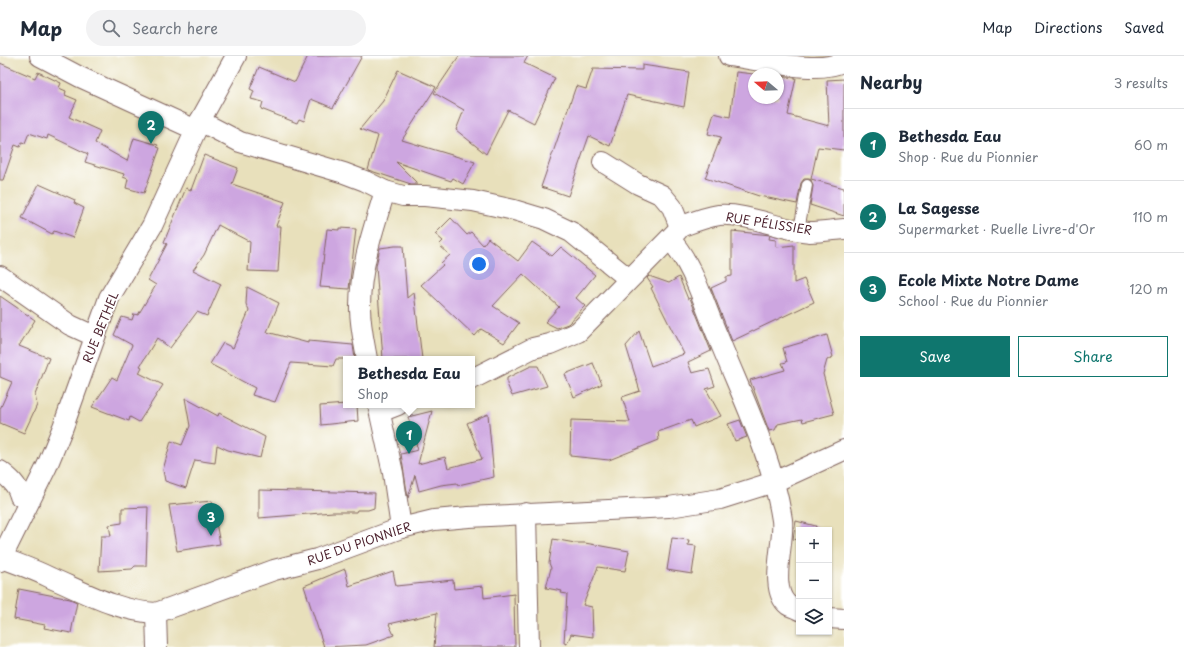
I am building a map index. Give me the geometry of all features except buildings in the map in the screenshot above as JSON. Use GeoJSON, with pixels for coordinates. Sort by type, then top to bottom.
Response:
{"type":"FeatureCollection","features":[{"type":"Feature","properties":{"kind":"street"},"geometry":{"type":"LineString","coordinates":[[40,56],[80,77],[240,142],[344,173],[385,191],[403,196],[425,196],[474,201],[514,210],[544,220],[571,232],[629,279]]}},
{"type":"Feature","properties":{"kind":"street","name":"RUE BETHEL"},"geometry":{"type":"LineString","coordinates":[[2,552],[47,466],[63,427],[94,336],[109,298],[152,226],[198,125],[236,56]]}},
{"type":"Feature","properties":{"kind":"street"},"geometry":{"type":"LineString","coordinates":[[729,56],[754,57],[773,63],[816,67],[838,65],[844,61]]}},
{"type":"Feature","properties":{"kind":"street"},"geometry":{"type":"LineString","coordinates":[[603,162],[638,184],[662,195],[672,207],[675,233],[680,251],[693,277],[748,405],[774,482],[782,523],[778,584],[782,599],[788,606],[796,609]]}},
{"type":"Feature","properties":{"kind":"street"},"geometry":{"type":"LineString","coordinates":[[367,356],[361,315],[361,288],[365,257],[385,191]]}},
{"type":"Feature","properties":{"kind":"street","name":"RUE PÉLISSIER"},"geometry":{"type":"LineString","coordinates":[[675,233],[701,218],[720,215],[738,217],[811,232],[844,229]]}},
{"type":"Feature","properties":{"kind":"street"},"geometry":{"type":"LineString","coordinates":[[475,377],[533,348],[550,344],[578,332],[675,233]]}},
{"type":"Feature","properties":{"kind":"street"},"geometry":{"type":"LineString","coordinates":[[0,276],[41,303],[70,325],[94,336]]}},
{"type":"Feature","properties":{"kind":"street"},"geometry":{"type":"LineString","coordinates":[[379,409],[394,473],[401,528]]}},
{"type":"Feature","properties":{"kind":"street","name":"RUE DU PIONNIER"},"geometry":{"type":"LineString","coordinates":[[2,552],[96,599],[136,612],[156,613],[274,570],[317,559],[401,528],[434,520],[526,513],[669,507],[720,499],[774,482],[844,450]]}},
{"type":"Feature","properties":{"kind":"street"},"geometry":{"type":"LineString","coordinates":[[0,471],[8,477],[19,490],[20,496],[29,502]]}},
{"type":"Feature","properties":{"kind":"street"},"geometry":{"type":"LineString","coordinates":[[526,513],[529,647]]}},
{"type":"Feature","properties":{"kind":"street"},"geometry":{"type":"LineString","coordinates":[[156,613],[157,647]]}},
{"type":"Feature","properties":{"kind":"street"},"geometry":{"type":"LineString","coordinates":[[832,618],[844,619]]}},
{"type":"Feature","properties":{"kind":"lane"},"geometry":{"type":"LineString","coordinates":[[799,230],[807,185]]}},
{"type":"Feature","properties":{"kind":"place","name":"La Sagesse"},"geometry":{"type":"Point","coordinates":[151,144]}},
{"type":"Feature","properties":{"kind":"place","name":"Bethesda Eau"},"geometry":{"type":"Point","coordinates":[409,454]}},
{"type":"Feature","properties":{"kind":"place","name":"Ecole Mixte Notre Dame"},"geometry":{"type":"Point","coordinates":[211,536]}}]}
